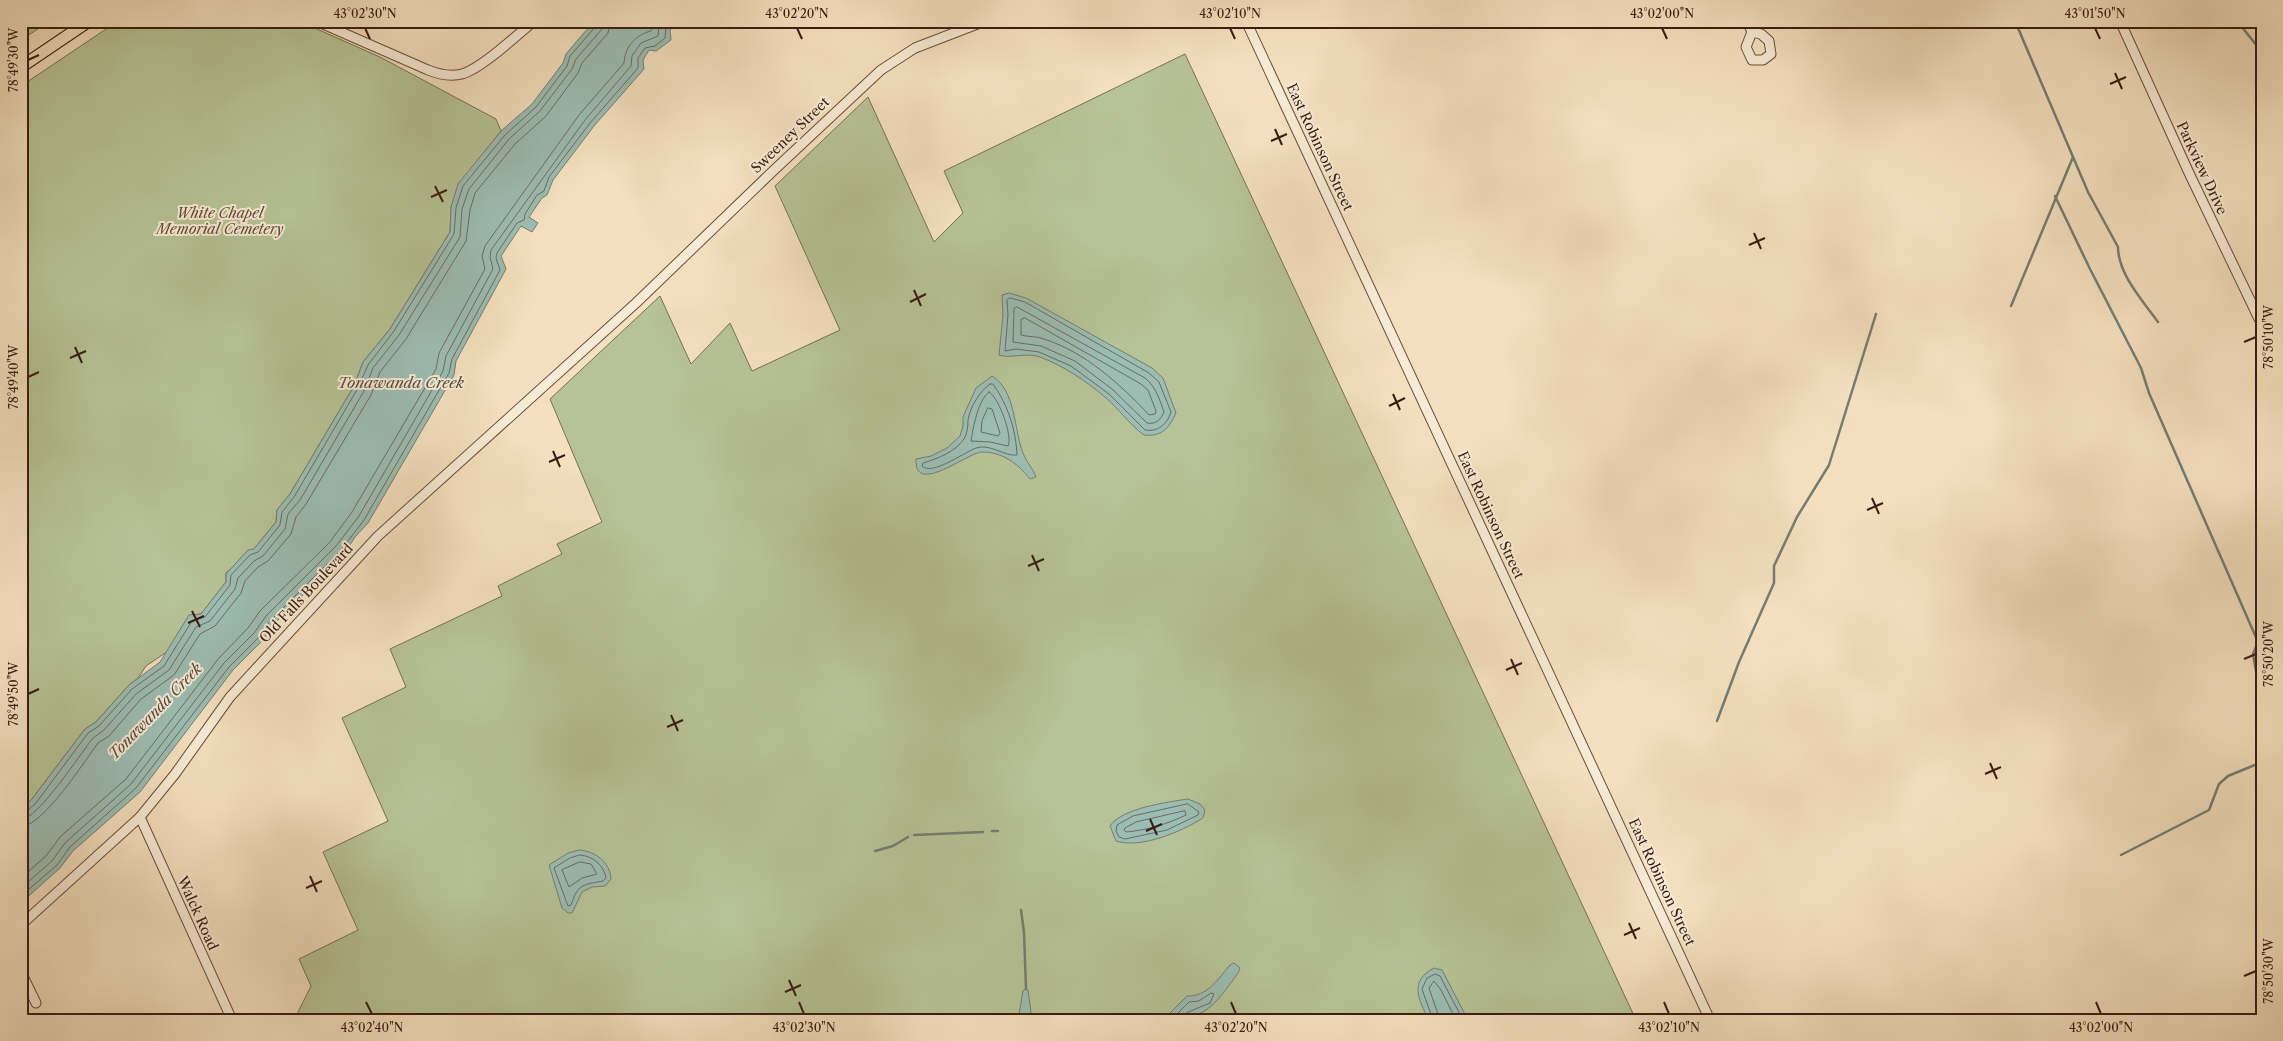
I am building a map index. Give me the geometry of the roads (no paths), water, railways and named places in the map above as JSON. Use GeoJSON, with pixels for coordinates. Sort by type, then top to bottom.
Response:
{"type":"FeatureCollection","features":[{"type":"Feature","properties":{"kind":"main road"},"geometry":{"type":"LineString","coordinates":[[21,67],[89,21]]}},
{"type":"Feature","properties":{"kind":"street"},"geometry":{"type":"LineString","coordinates":[[316,21],[435,73],[456,75],[477,67],[534,21]]}},
{"type":"Feature","properties":{"kind":"street","name":"Sweeney Street"},"geometry":{"type":"LineString","coordinates":[[636,303],[766,177],[881,70],[914,48],[985,21]]}},
{"type":"Feature","properties":{"kind":"street","name":"East Robinson Street"},"geometry":{"type":"LineString","coordinates":[[1246,21],[1710,1020]]}},
{"type":"Feature","properties":{"kind":"street"},"geometry":{"type":"LineString","coordinates":[[1747,21],[1752,32]]}},
{"type":"Feature","properties":{"kind":"street","name":"Parkview Drive"},"geometry":{"type":"LineString","coordinates":[[2120,21],[2189,173],[2262,325]]}},
{"type":"Feature","properties":{"kind":"street","name":"Old Falls Boulevard"},"geometry":{"type":"LineString","coordinates":[[21,925],[140,817],[175,774],[230,697],[378,536],[636,303]]}},
{"type":"Feature","properties":{"kind":"street","name":"Walck Road"},"geometry":{"type":"LineString","coordinates":[[140,817],[232,1020]]}},
{"type":"Feature","properties":{"kind":"street"},"geometry":{"type":"LineString","coordinates":[[21,972],[36,1003]]}},
{"type":"Feature","properties":{"kind":"water","name":"Tonawanda Creek"},"geometry":{"type":"Polygon","coordinates":[[[594,21],[680,21],[670,30],[671,40],[656,51],[649,50],[643,60],[644,69],[594,126],[553,180],[547,195],[542,198],[529,217],[538,223],[532,232],[521,226],[501,256],[506,269],[456,361],[454,375],[368,523],[355,537],[345,553],[274,624],[263,640],[233,670],[140,792],[73,851],[60,868],[21,903],[21,810],[32,799],[85,729],[96,722],[129,685],[160,662],[189,615],[201,614],[226,582],[226,574],[248,550],[254,549],[276,522],[277,510],[290,494],[354,386],[363,362],[390,329],[450,232],[451,207],[458,184],[501,131],[532,104],[563,63],[566,54],[594,21]]]}},
{"type":"Feature","properties":{"kind":"water"},"geometry":{"type":"Polygon","coordinates":[[[1009,293],[1026,298],[1152,368],[1163,378],[1176,413],[1168,427],[1156,435],[1144,435],[1105,397],[1066,369],[1040,357],[999,355],[1003,315],[1002,295],[1009,293]]]}},
{"type":"Feature","properties":{"kind":"water"},"geometry":{"type":"Polygon","coordinates":[[[992,376],[1000,382],[1006,391],[1023,453],[1036,477],[1030,479],[1015,464],[997,454],[982,452],[943,470],[924,474],[918,470],[916,459],[931,456],[947,448],[960,436],[963,417],[976,388],[992,376]]]}},
{"type":"Feature","properties":{"kind":"water"},"geometry":{"type":"Polygon","coordinates":[[[1188,799],[1200,804],[1205,810],[1203,818],[1184,829],[1160,838],[1137,843],[1116,841],[1110,826],[1124,815],[1146,807],[1188,799]]]}},
{"type":"Feature","properties":{"kind":"water"},"geometry":{"type":"Polygon","coordinates":[[[579,850],[601,858],[608,867],[611,879],[605,886],[592,887],[582,892],[572,913],[568,913],[562,908],[549,865],[568,853],[579,850]]]}},
{"type":"Feature","properties":{"kind":"water"},"geometry":{"type":"Polygon","coordinates":[[[1234,963],[1240,968],[1238,973],[1215,1003],[1199,1014],[1161,1020],[1187,996],[1200,994],[1212,986],[1230,965],[1234,963]]]}},
{"type":"Feature","properties":{"kind":"water"},"geometry":{"type":"Polygon","coordinates":[[[1434,968],[1442,970],[1468,1020],[1429,1020],[1419,998],[1418,991],[1421,979],[1434,968]]]}},
{"type":"Feature","properties":{"kind":"water"},"geometry":{"type":"Polygon","coordinates":[[[1025,989],[1028,990],[1032,1020],[1018,1020],[1023,991],[1025,989]]]}},
{"type":"Feature","properties":{"kind":"waterway"},"geometry":{"type":"LineString","coordinates":[[2015,21],[2088,192],[2118,247],[2122,267],[2139,296],[2158,322]]}},
{"type":"Feature","properties":{"kind":"waterway"},"geometry":{"type":"LineString","coordinates":[[2237,21],[2262,52]]}},
{"type":"Feature","properties":{"kind":"waterway"},"geometry":{"type":"LineString","coordinates":[[2011,306],[2073,157]]}},
{"type":"Feature","properties":{"kind":"waterway"},"geometry":{"type":"LineString","coordinates":[[2055,196],[2141,368],[2149,393],[2258,642],[2253,654],[2262,706]]}},
{"type":"Feature","properties":{"kind":"waterway"},"geometry":{"type":"LineString","coordinates":[[1717,721],[1739,662],[1774,583],[1774,566],[1797,517],[1829,465],[1876,314]]}},
{"type":"Feature","properties":{"kind":"waterway"},"geometry":{"type":"LineString","coordinates":[[2121,855],[2209,810],[2219,784],[2228,776],[2262,762]]}},
{"type":"Feature","properties":{"kind":"waterway"},"geometry":{"type":"LineString","coordinates":[[992,831],[998,831]]}},
{"type":"Feature","properties":{"kind":"waterway"},"geometry":{"type":"LineString","coordinates":[[914,835],[983,832]]}},
{"type":"Feature","properties":{"kind":"waterway"},"geometry":{"type":"LineString","coordinates":[[875,851],[893,846],[908,837]]}},
{"type":"Feature","properties":{"kind":"waterway"},"geometry":{"type":"LineString","coordinates":[[1021,910],[1024,932],[1026,989]]}},
{"type":"Feature","properties":{"kind":"park label","name":"White Chapel Memorial Cemetery"},"geometry":{"type":"Point","coordinates":[220,222]}}]}
